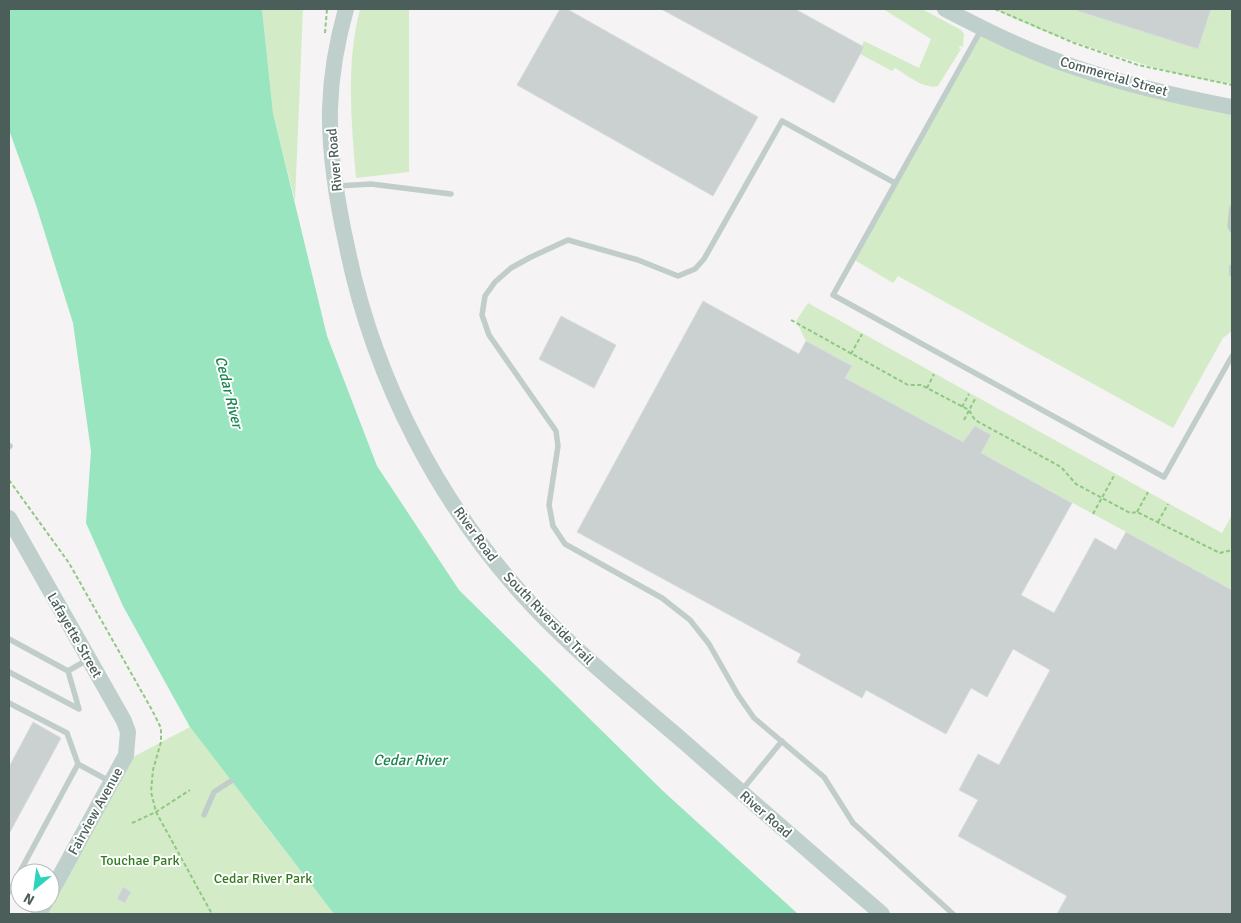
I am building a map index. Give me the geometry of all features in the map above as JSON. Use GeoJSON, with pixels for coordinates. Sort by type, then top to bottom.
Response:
{"type":"FeatureCollection","features":[{"type":"Feature","properties":{"kind":"main road","name":"River Road"},"geometry":{"type":"LineString","coordinates":[[346,9],[337,43],[330,108],[336,186],[350,263],[360,301],[375,347],[419,446],[460,513],[507,576],[560,633],[882,914]]}},
{"type":"Feature","properties":{"kind":"main road","name":"Commercial Street"},"geometry":{"type":"LineString","coordinates":[[945,9],[982,28],[1077,68],[1134,85],[1232,107]]}},
{"type":"Feature","properties":{"kind":"main road","name":"Lafayette Street"},"geometry":{"type":"LineString","coordinates":[[9,518],[124,721],[128,732],[126,755]]}},
{"type":"Feature","properties":{"kind":"main road","name":"Fairview Avenue"},"geometry":{"type":"LineString","coordinates":[[60,876],[126,755]]}},
{"type":"Feature","properties":{"kind":"lane"},"geometry":{"type":"LineString","coordinates":[[982,28],[833,295],[1164,477],[1232,356]]}},
{"type":"Feature","properties":{"kind":"lane"},"geometry":{"type":"LineString","coordinates":[[895,183],[782,121],[704,259],[694,269],[678,276],[638,260],[568,240],[511,268],[495,282],[485,296],[482,315],[489,335],[556,431],[558,446],[549,505],[553,526],[565,544],[662,598],[690,620],[708,644],[754,718],[824,776],[853,823],[953,914]]}},
{"type":"Feature","properties":{"kind":"lane"},"geometry":{"type":"LineString","coordinates":[[336,186],[371,184],[451,194]]}},
{"type":"Feature","properties":{"kind":"lane"},"geometry":{"type":"LineString","coordinates":[[1232,208],[1230,226],[1232,230]]}},
{"type":"Feature","properties":{"kind":"lane"},"geometry":{"type":"LineString","coordinates":[[1232,267],[1232,274]]}},
{"type":"Feature","properties":{"kind":"lane"},"geometry":{"type":"LineString","coordinates":[[9,639],[68,670],[79,708],[9,672]]}},
{"type":"Feature","properties":{"kind":"lane"},"geometry":{"type":"LineString","coordinates":[[68,670],[89,659]]}},
{"type":"Feature","properties":{"kind":"lane"},"geometry":{"type":"LineString","coordinates":[[9,703],[67,733],[78,764],[111,782]]}},
{"type":"Feature","properties":{"kind":"lane"},"geometry":{"type":"LineString","coordinates":[[741,792],[782,741]]}},
{"type":"Feature","properties":{"kind":"lane"},"geometry":{"type":"LineString","coordinates":[[9,892],[78,764]]}},
{"type":"Feature","properties":{"kind":"lane"},"geometry":{"type":"LineString","coordinates":[[204,815],[214,792],[231,781]]}},
{"type":"Feature","properties":{"kind":"path"},"geometry":{"type":"LineString","coordinates":[[325,35],[327,9]]}},
{"type":"Feature","properties":{"kind":"path"},"geometry":{"type":"LineString","coordinates":[[995,9],[1074,43],[1138,65],[1232,85]]}},
{"type":"Feature","properties":{"kind":"path"},"geometry":{"type":"LineString","coordinates":[[791,320],[908,385],[921,385],[968,410],[975,420],[1061,467],[1076,484],[1101,498],[1130,513],[1137,512],[1220,553],[1232,550]]}},
{"type":"Feature","properties":{"kind":"path"},"geometry":{"type":"LineString","coordinates":[[851,354],[862,334]]}},
{"type":"Feature","properties":{"kind":"path"},"geometry":{"type":"LineString","coordinates":[[927,388],[934,374]]}},
{"type":"Feature","properties":{"kind":"path"},"geometry":{"type":"LineString","coordinates":[[962,407],[970,394]]}},
{"type":"Feature","properties":{"kind":"path"},"geometry":{"type":"LineString","coordinates":[[964,420],[976,397]]}},
{"type":"Feature","properties":{"kind":"path"},"geometry":{"type":"LineString","coordinates":[[1093,514],[1115,474]]}},
{"type":"Feature","properties":{"kind":"path"},"geometry":{"type":"LineString","coordinates":[[1137,512],[1148,492]]}},
{"type":"Feature","properties":{"kind":"path"},"geometry":{"type":"LineString","coordinates":[[1158,522],[1168,504]]}},
{"type":"Feature","properties":{"kind":"path"},"geometry":{"type":"LineString","coordinates":[[132,823],[156,812],[190,790]]}},
{"type":"Feature","properties":{"kind":"green space"},"geometry":{"type":"Polygon","coordinates":[[[262,9],[303,9],[295,201],[273,113],[262,9]]]}},
{"type":"Feature","properties":{"kind":"green space"},"geometry":{"type":"Polygon","coordinates":[[[360,9],[409,9],[409,172],[356,178],[351,114],[351,71],[360,9]]]}},
{"type":"Feature","properties":{"kind":"green space"},"geometry":{"type":"Polygon","coordinates":[[[883,9],[922,9],[961,30],[964,34],[963,47],[960,46],[959,48],[961,49],[938,86],[933,87],[921,84],[895,68],[892,71],[860,54],[865,47],[862,45],[864,41],[919,68],[931,39],[883,9]]]}},
{"type":"Feature","properties":{"kind":"green space"},"geometry":{"type":"Polygon","coordinates":[[[995,9],[1232,9],[1232,84],[1174,73],[1145,65],[1070,41],[995,9]]]}},
{"type":"Feature","properties":{"kind":"green space"},"geometry":{"type":"Polygon","coordinates":[[[982,28],[1029,49],[1232,107],[1232,331],[1223,338],[1173,428],[898,276],[893,283],[853,259],[982,28]]]}},
{"type":"Feature","properties":{"kind":"green space"},"geometry":{"type":"Polygon","coordinates":[[[808,303],[1222,533],[1232,515],[1231,589],[981,453],[991,435],[975,427],[963,442],[845,378],[852,366],[806,341],[796,321],[808,303]]]}},
{"type":"Feature","properties":{"kind":"green space"},"geometry":{"type":"Polygon","coordinates":[[[190,727],[334,914],[48,914],[60,913],[60,892],[133,757],[190,727]]]}},
{"type":"Feature","properties":{"kind":"water","name":"Cedar River"},"geometry":{"type":"Polygon","coordinates":[[[9,9],[262,9],[273,113],[327,336],[377,466],[459,590],[663,791],[798,914],[334,914],[190,727],[123,606],[86,523],[91,451],[73,323],[36,205],[9,130],[9,9]]]}},
{"type":"Feature","properties":{"kind":"building"},"geometry":{"type":"Polygon","coordinates":[[[560,9],[567,9],[758,117],[713,196],[517,85],[560,9]]]}},
{"type":"Feature","properties":{"kind":"building"},"geometry":{"type":"Polygon","coordinates":[[[661,9],[795,9],[864,47],[834,103],[661,9]]]}},
{"type":"Feature","properties":{"kind":"building"},"geometry":{"type":"Polygon","coordinates":[[[1078,9],[1211,9],[1198,49],[1078,11],[1078,9]]]}},
{"type":"Feature","properties":{"kind":"building"},"geometry":{"type":"Polygon","coordinates":[[[703,301],[799,354],[806,341],[852,366],[845,378],[963,442],[975,426],[991,435],[981,453],[1072,503],[1021,595],[1054,613],[1095,538],[1116,550],[1126,532],[1232,590],[1232,914],[1057,914],[1067,896],[958,836],[978,800],[959,790],[978,754],[999,765],[1050,670],[1013,649],[987,697],[971,688],[946,734],[866,690],[862,698],[797,662],[801,654],[577,532],[703,301]]]}},
{"type":"Feature","properties":{"kind":"building"},"geometry":{"type":"Polygon","coordinates":[[[561,316],[616,345],[594,388],[539,359],[561,316]]]}},
{"type":"Feature","properties":{"kind":"building"},"geometry":{"type":"Polygon","coordinates":[[[33,722],[61,738],[9,834],[9,767],[33,722]]]}},
{"type":"Feature","properties":{"kind":"building"},"geometry":{"type":"Polygon","coordinates":[[[123,887],[131,892],[125,903],[117,899],[123,887]]]}},
{"type":"Feature","properties":{"kind":"park label","name":"Touchae Park"},"geometry":{"type":"Point","coordinates":[140,860]}},
{"type":"Feature","properties":{"kind":"park label","name":"Cedar River Park"},"geometry":{"type":"Point","coordinates":[263,878]}}]}
